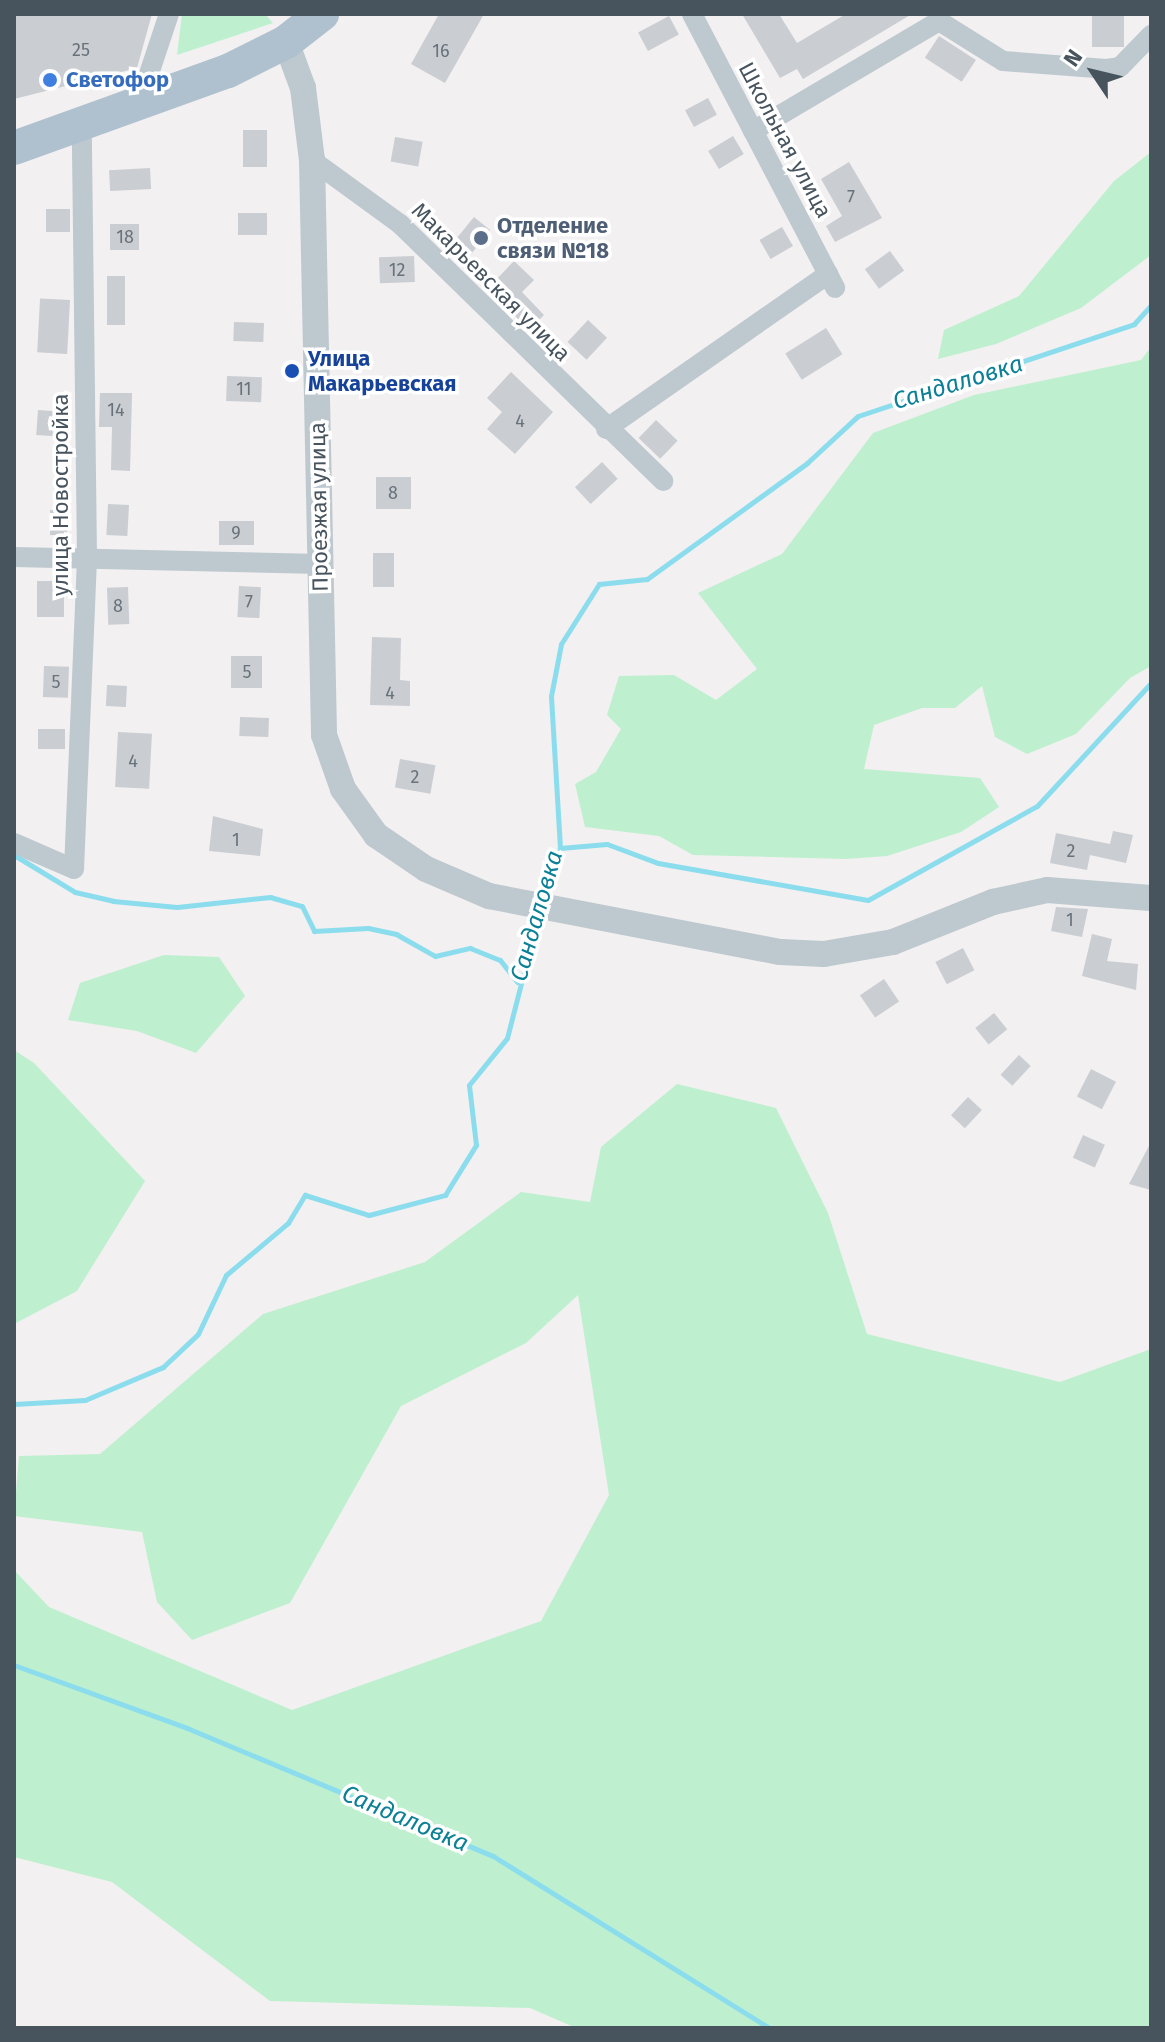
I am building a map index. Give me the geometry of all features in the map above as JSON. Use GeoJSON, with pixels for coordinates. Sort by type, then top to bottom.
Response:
{"type":"FeatureCollection","features":[{"type":"Feature","properties":{"kind":"main road"},"geometry":{"type":"LineString","coordinates":[[14,148],[228,71],[286,42],[322,14]]}},
{"type":"Feature","properties":{"kind":"street"},"geometry":{"type":"LineString","coordinates":[[140,101],[169,14]]}},
{"type":"Feature","properties":{"kind":"street","name":"Школьная улица"},"geometry":{"type":"LineString","coordinates":[[606,429],[832,281],[692,14]]}},
{"type":"Feature","properties":{"kind":"street"},"geometry":{"type":"LineString","coordinates":[[753,131],[939,21],[1003,61],[1106,69],[1120,67],[1151,35]]}},
{"type":"Feature","properties":{"kind":"street","name":"Проезжая улица"},"geometry":{"type":"LineString","coordinates":[[286,42],[303,88],[312,160],[321,564],[329,761],[356,812],[398,853],[489,896],[722,946],[824,954],[893,942],[1020,895],[1082,890],[1151,898]]}},
{"type":"Feature","properties":{"kind":"street","name":"улица Новостройка"},"geometry":{"type":"LineString","coordinates":[[14,843],[74,869],[87,558],[82,122]]}},
{"type":"Feature","properties":{"kind":"street","name":"Макарьевская улица"},"geometry":{"type":"LineString","coordinates":[[312,160],[400,224],[606,429],[663,481]]}},
{"type":"Feature","properties":{"kind":"street"},"geometry":{"type":"LineString","coordinates":[[14,557],[321,564]]}},
{"type":"Feature","properties":{"kind":"green space"},"geometry":{"type":"Polygon","coordinates":[[[182,14],[265,14],[273,23],[177,55],[182,14]]]}},
{"type":"Feature","properties":{"kind":"green space"},"geometry":{"type":"Polygon","coordinates":[[[1151,152],[1151,255],[1081,308],[996,344],[938,359],[944,330],[1019,296],[1114,181],[1151,152]]]}},
{"type":"Feature","properties":{"kind":"green space"},"geometry":{"type":"Polygon","coordinates":[[[1151,347],[1151,666],[1130,678],[1076,734],[1027,754],[995,737],[982,686],[955,708],[922,708],[874,725],[864,769],[980,778],[999,807],[961,832],[887,856],[846,859],[693,855],[659,836],[585,827],[575,784],[596,772],[621,729],[607,715],[619,676],[674,675],[716,700],[757,669],[698,593],[782,554],[873,433],[974,395],[1141,360],[1151,347]]]}},
{"type":"Feature","properties":{"kind":"green space"},"geometry":{"type":"Polygon","coordinates":[[[164,955],[219,957],[245,996],[196,1053],[137,1031],[68,1020],[80,983],[164,955]]]}},
{"type":"Feature","properties":{"kind":"green space"},"geometry":{"type":"Polygon","coordinates":[[[14,1050],[34,1063],[145,1181],[77,1291],[14,1324],[14,1050]]]}},
{"type":"Feature","properties":{"kind":"green space"},"geometry":{"type":"Polygon","coordinates":[[[677,1084],[776,1108],[828,1213],[867,1334],[1060,1382],[1151,1349],[1151,2028],[576,2028],[530,2008],[270,2001],[112,1882],[14,1857],[14,1570],[49,1607],[292,1710],[541,1621],[609,1495],[578,1295],[526,1343],[401,1406],[290,1603],[192,1640],[157,1602],[142,1532],[14,1516],[19,1456],[100,1454],[263,1314],[425,1262],[521,1192],[590,1202],[601,1147],[677,1084]]]}},
{"type":"Feature","properties":{"kind":"building"},"geometry":{"type":"Polygon","coordinates":[[[14,14],[152,14],[137,68],[14,99],[14,14]]]}},
{"type":"Feature","properties":{"kind":"building"},"geometry":{"type":"Polygon","coordinates":[[[439,14],[484,14],[445,83],[411,64],[439,14]]]}},
{"type":"Feature","properties":{"kind":"building"},"geometry":{"type":"Polygon","coordinates":[[[742,14],[779,14],[797,43],[846,14],[912,14],[803,79],[797,69],[780,78],[742,14]]]}},
{"type":"Feature","properties":{"kind":"building"},"geometry":{"type":"Polygon","coordinates":[[[1092,14],[1124,14],[1124,47],[1092,47],[1092,14]]]}},
{"type":"Feature","properties":{"kind":"building"},"geometry":{"type":"Polygon","coordinates":[[[669,16],[679,35],[648,51],[638,32],[669,16]]]}},
{"type":"Feature","properties":{"kind":"building"},"geometry":{"type":"Polygon","coordinates":[[[939,36],[976,60],[962,82],[925,58],[939,36]]]}},
{"type":"Feature","properties":{"kind":"building"},"geometry":{"type":"Polygon","coordinates":[[[708,98],[717,115],[694,127],[685,110],[708,98]]]}},
{"type":"Feature","properties":{"kind":"building"},"geometry":{"type":"Polygon","coordinates":[[[243,130],[267,130],[267,167],[243,167],[243,130]]]}},
{"type":"Feature","properties":{"kind":"building"},"geometry":{"type":"Polygon","coordinates":[[[733,136],[744,154],[719,169],[708,151],[733,136]]]}},
{"type":"Feature","properties":{"kind":"building"},"geometry":{"type":"Polygon","coordinates":[[[395,137],[423,142],[418,166],[391,162],[395,137]]]}},
{"type":"Feature","properties":{"kind":"building"},"geometry":{"type":"Polygon","coordinates":[[[849,162],[882,218],[835,242],[826,226],[842,216],[821,179],[849,162]]]}},
{"type":"Feature","properties":{"kind":"building"},"geometry":{"type":"Polygon","coordinates":[[[150,168],[151,189],[110,191],[109,170],[150,168]]]}},
{"type":"Feature","properties":{"kind":"building"},"geometry":{"type":"Polygon","coordinates":[[[46,209],[70,209],[70,232],[46,232],[46,209]]]}},
{"type":"Feature","properties":{"kind":"building"},"geometry":{"type":"Polygon","coordinates":[[[238,213],[267,213],[267,235],[238,235],[238,213]]]}},
{"type":"Feature","properties":{"kind":"building"},"geometry":{"type":"Polygon","coordinates":[[[474,217],[490,230],[471,254],[454,241],[474,217]]]}},
{"type":"Feature","properties":{"kind":"building"},"geometry":{"type":"Polygon","coordinates":[[[110,224],[139,224],[139,250],[110,250],[110,224]]]}},
{"type":"Feature","properties":{"kind":"building"},"geometry":{"type":"Polygon","coordinates":[[[782,227],[793,246],[770,259],[759,240],[782,227]]]}},
{"type":"Feature","properties":{"kind":"building"},"geometry":{"type":"Polygon","coordinates":[[[890,251],[904,270],[879,289],[865,269],[890,251]]]}},
{"type":"Feature","properties":{"kind":"building"},"geometry":{"type":"Polygon","coordinates":[[[414,256],[415,282],[380,283],[379,257],[414,256]]]}},
{"type":"Feature","properties":{"kind":"building"},"geometry":{"type":"Polygon","coordinates":[[[514,261],[534,280],[522,292],[544,315],[528,331],[490,286],[514,261]]]}},
{"type":"Feature","properties":{"kind":"building"},"geometry":{"type":"Polygon","coordinates":[[[107,276],[125,276],[125,325],[107,325],[107,276]]]}},
{"type":"Feature","properties":{"kind":"building"},"geometry":{"type":"Polygon","coordinates":[[[40,298],[70,300],[67,354],[37,352],[40,298]]]}},
{"type":"Feature","properties":{"kind":"building"},"geometry":{"type":"Polygon","coordinates":[[[588,320],[607,338],[587,360],[568,342],[588,320]]]}},
{"type":"Feature","properties":{"kind":"building"},"geometry":{"type":"Polygon","coordinates":[[[234,322],[264,323],[263,342],[233,341],[234,322]]]}},
{"type":"Feature","properties":{"kind":"building"},"geometry":{"type":"Polygon","coordinates":[[[826,328],[842,354],[802,380],[785,353],[826,328]]]}},
{"type":"Feature","properties":{"kind":"building"},"geometry":{"type":"Polygon","coordinates":[[[511,372],[553,412],[515,454],[487,429],[502,412],[487,398],[511,372]]]}},
{"type":"Feature","properties":{"kind":"building"},"geometry":{"type":"Polygon","coordinates":[[[227,376],[262,377],[261,402],[226,401],[227,376]]]}},
{"type":"Feature","properties":{"kind":"building"},"geometry":{"type":"Polygon","coordinates":[[[100,393],[132,393],[130,471],[111,470],[112,427],[99,427],[100,393]]]}},
{"type":"Feature","properties":{"kind":"building"},"geometry":{"type":"Polygon","coordinates":[[[38,410],[69,412],[67,437],[36,435],[38,410]]]}},
{"type":"Feature","properties":{"kind":"building"},"geometry":{"type":"Polygon","coordinates":[[[656,420],[678,441],[660,459],[639,438],[656,420]]]}},
{"type":"Feature","properties":{"kind":"building"},"geometry":{"type":"Polygon","coordinates":[[[602,462],[618,479],[591,504],[575,487],[602,462]]]}},
{"type":"Feature","properties":{"kind":"building"},"geometry":{"type":"Polygon","coordinates":[[[376,477],[411,477],[411,509],[376,509],[376,477]]]}},
{"type":"Feature","properties":{"kind":"building"},"geometry":{"type":"Polygon","coordinates":[[[108,504],[129,505],[127,536],[106,535],[108,504]]]}},
{"type":"Feature","properties":{"kind":"building"},"geometry":{"type":"Polygon","coordinates":[[[50,510],[67,510],[67,535],[50,535],[50,510]]]}},
{"type":"Feature","properties":{"kind":"building"},"geometry":{"type":"Polygon","coordinates":[[[219,521],[254,521],[254,545],[219,545],[219,521]]]}},
{"type":"Feature","properties":{"kind":"building"},"geometry":{"type":"Polygon","coordinates":[[[373,553],[394,553],[394,587],[373,587],[373,553]]]}},
{"type":"Feature","properties":{"kind":"building"},"geometry":{"type":"Polygon","coordinates":[[[37,581],[64,581],[64,617],[37,617],[37,581]]]}},
{"type":"Feature","properties":{"kind":"building"},"geometry":{"type":"Polygon","coordinates":[[[239,586],[261,587],[259,618],[237,617],[239,586]]]}},
{"type":"Feature","properties":{"kind":"building"},"geometry":{"type":"Polygon","coordinates":[[[128,587],[129,624],[108,625],[107,588],[128,587]]]}},
{"type":"Feature","properties":{"kind":"building"},"geometry":{"type":"Polygon","coordinates":[[[372,637],[401,638],[400,680],[410,681],[410,706],[370,705],[372,637]]]}},
{"type":"Feature","properties":{"kind":"building"},"geometry":{"type":"Polygon","coordinates":[[[231,656],[262,656],[262,688],[231,688],[231,656]]]}},
{"type":"Feature","properties":{"kind":"building"},"geometry":{"type":"Polygon","coordinates":[[[44,666],[69,667],[68,698],[43,697],[44,666]]]}},
{"type":"Feature","properties":{"kind":"building"},"geometry":{"type":"Polygon","coordinates":[[[107,685],[127,686],[126,707],[106,706],[107,685]]]}},
{"type":"Feature","properties":{"kind":"building"},"geometry":{"type":"Polygon","coordinates":[[[240,717],[269,718],[268,737],[239,736],[240,717]]]}},
{"type":"Feature","properties":{"kind":"building"},"geometry":{"type":"Polygon","coordinates":[[[38,729],[65,729],[65,749],[38,749],[38,729]]]}},
{"type":"Feature","properties":{"kind":"building"},"geometry":{"type":"Polygon","coordinates":[[[118,732],[152,734],[149,789],[115,787],[118,732]]]}},
{"type":"Feature","properties":{"kind":"building"},"geometry":{"type":"Polygon","coordinates":[[[400,759],[435,765],[430,794],[395,788],[400,759]]]}},
{"type":"Feature","properties":{"kind":"building"},"geometry":{"type":"Polygon","coordinates":[[[213,816],[263,829],[260,856],[209,851],[213,816]]]}},
{"type":"Feature","properties":{"kind":"building"},"geometry":{"type":"Polygon","coordinates":[[[1113,831],[1133,835],[1126,863],[1090,855],[1087,870],[1050,863],[1056,833],[1110,844],[1113,831]]]}},
{"type":"Feature","properties":{"kind":"building"},"geometry":{"type":"Polygon","coordinates":[[[1056,907],[1088,909],[1082,937],[1051,931],[1056,907]]]}},
{"type":"Feature","properties":{"kind":"building"},"geometry":{"type":"Polygon","coordinates":[[[1092,934],[1112,939],[1107,961],[1138,964],[1136,990],[1082,976],[1092,934]]]}},
{"type":"Feature","properties":{"kind":"building"},"geometry":{"type":"Polygon","coordinates":[[[963,948],[974,970],[947,984],[935,962],[963,948]]]}},
{"type":"Feature","properties":{"kind":"building"},"geometry":{"type":"Polygon","coordinates":[[[884,979],[899,1001],[875,1018],[860,995],[884,979]]]}},
{"type":"Feature","properties":{"kind":"building"},"geometry":{"type":"Polygon","coordinates":[[[994,1013],[1007,1029],[989,1044],[975,1028],[994,1013]]]}},
{"type":"Feature","properties":{"kind":"building"},"geometry":{"type":"Polygon","coordinates":[[[1019,1055],[1031,1066],[1012,1086],[1001,1075],[1019,1055]]]}},
{"type":"Feature","properties":{"kind":"building"},"geometry":{"type":"Polygon","coordinates":[[[1091,1069],[1116,1082],[1102,1109],[1077,1097],[1091,1069]]]}},
{"type":"Feature","properties":{"kind":"building"},"geometry":{"type":"Polygon","coordinates":[[[968,1097],[982,1110],[965,1128],[951,1115],[968,1097]]]}},
{"type":"Feature","properties":{"kind":"building"},"geometry":{"type":"Polygon","coordinates":[[[1083,1135],[1105,1145],[1095,1168],[1073,1158],[1083,1135]]]}},
{"type":"Feature","properties":{"kind":"building"},"geometry":{"type":"Polygon","coordinates":[[[1151,1142],[1151,1190],[1129,1184],[1151,1142]]]}},
{"type":"Feature","properties":{"kind":"waterway","name":"Сандаловка"},"geometry":{"type":"LineString","coordinates":[[543,900],[560,848],[551,696],[561,644],[599,584],[647,579],[807,463],[858,416],[1134,324],[1151,305]]}},
{"type":"Feature","properties":{"kind":"waterway"},"geometry":{"type":"LineString","coordinates":[[560,848],[607,844],[658,863],[868,900],[1037,806],[1151,683]]}},
{"type":"Feature","properties":{"kind":"waterway"},"geometry":{"type":"LineString","coordinates":[[14,855],[75,892],[113,901],[177,907],[270,897],[302,906],[314,931],[368,928],[396,934],[435,956],[470,948],[500,960],[517,982]]}},
{"type":"Feature","properties":{"kind":"waterway","name":"Сандаловка"},"geometry":{"type":"LineString","coordinates":[[14,1404],[85,1400],[163,1367],[198,1334],[226,1275],[288,1223],[305,1195],[369,1215],[445,1195],[476,1145],[469,1085],[507,1038],[539,913]]}},
{"type":"Feature","properties":{"kind":"waterway","name":"Сандаловка"},"geometry":{"type":"LineString","coordinates":[[14,1665],[187,1728],[493,1856],[769,2028]]}},
{"type":"Feature","properties":{"kind":"place","name":"Светофор"},"geometry":{"type":"Point","coordinates":[50,80]}},
{"type":"Feature","properties":{"kind":"place","name":"Отделение связи №18"},"geometry":{"type":"Point","coordinates":[481,238]}},
{"type":"Feature","properties":{"kind":"place","name":"Улица Макарьевская"},"geometry":{"type":"Point","coordinates":[292,371]}}]}
